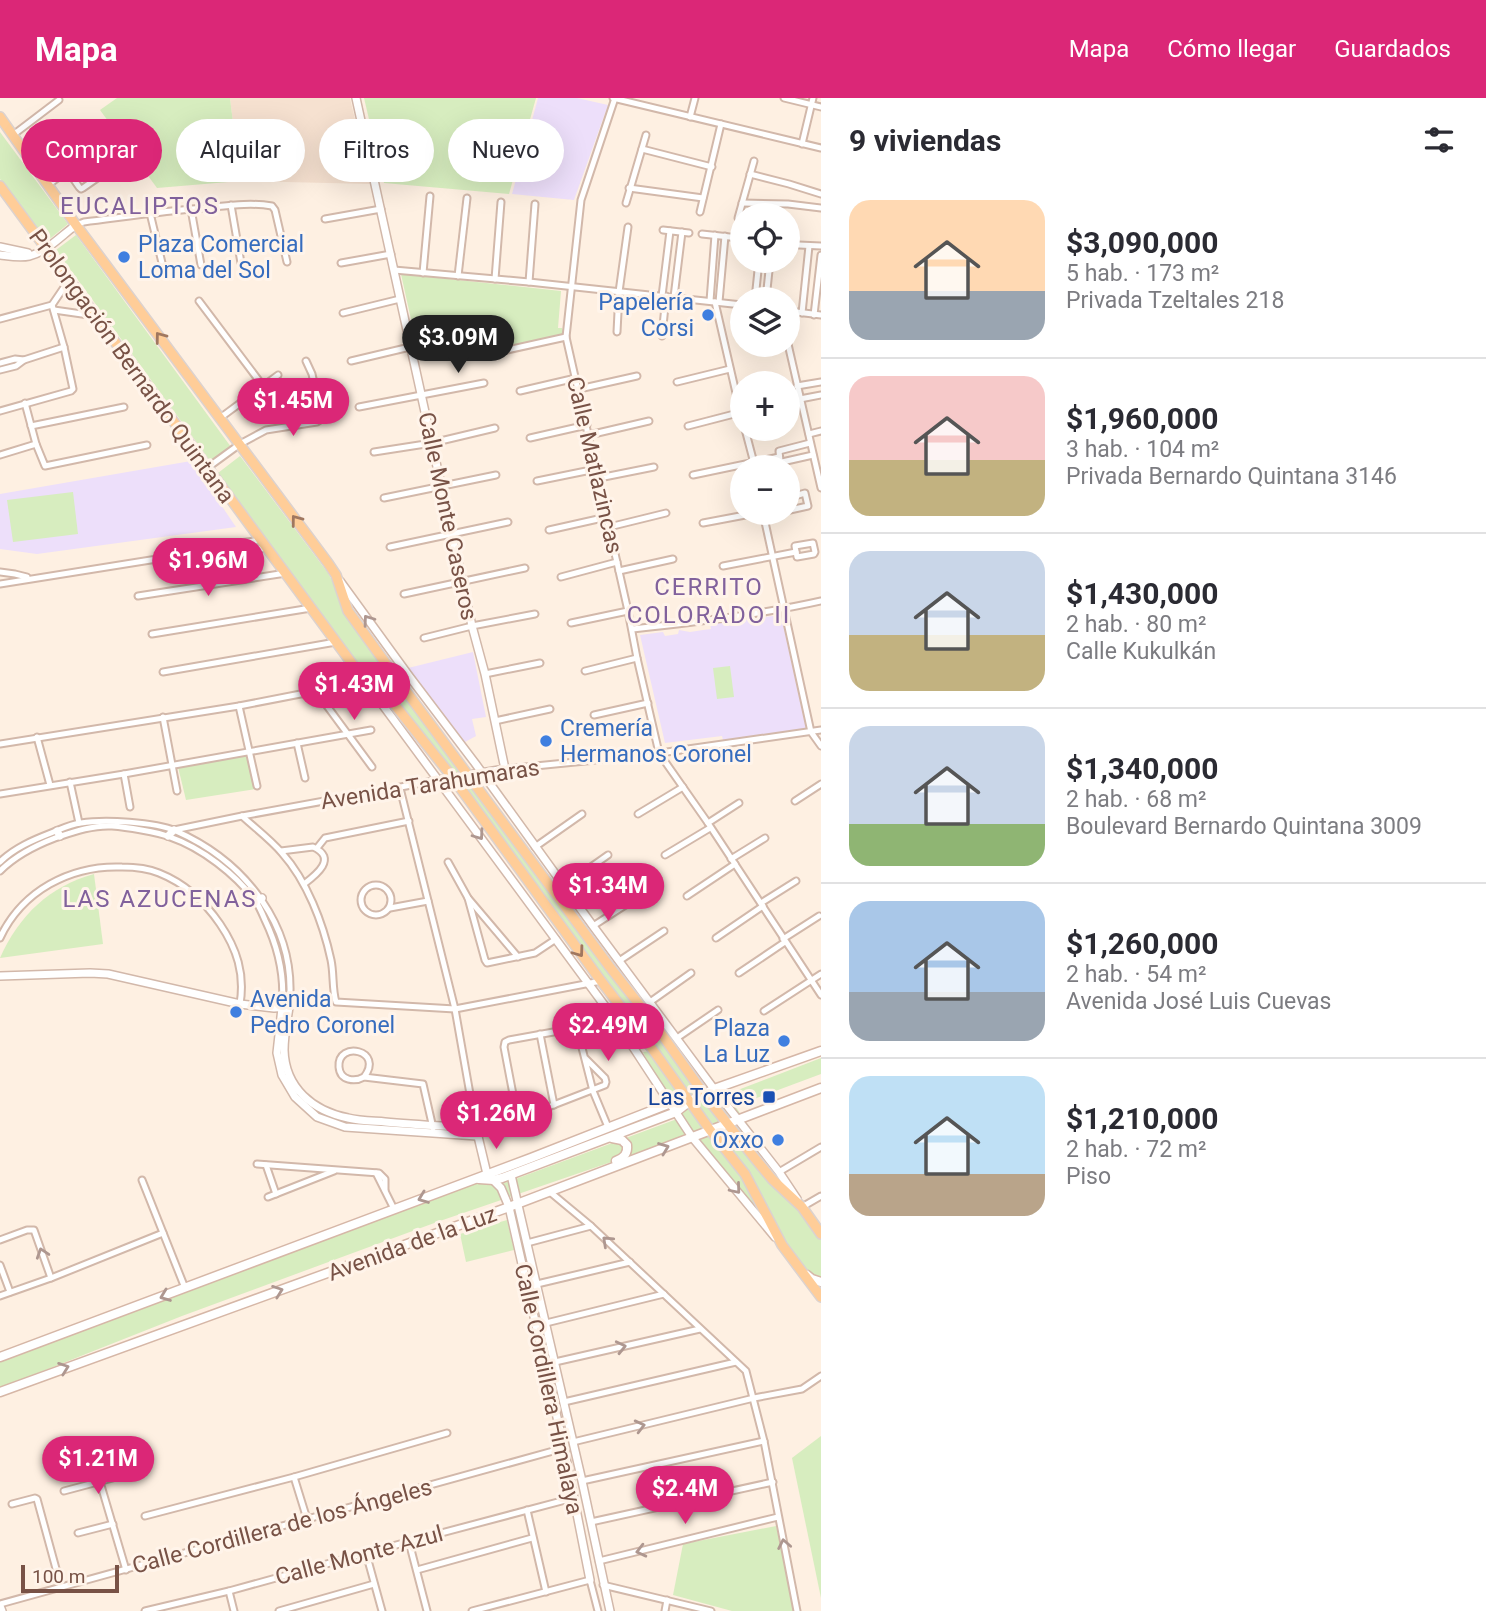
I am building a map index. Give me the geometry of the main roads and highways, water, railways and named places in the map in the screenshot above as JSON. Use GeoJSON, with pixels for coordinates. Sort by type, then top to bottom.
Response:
{"type":"FeatureCollection","features":[{"type":"Feature","properties":{"kind":"main road","name":"Prolongación Bernardo Quintana"},"geometry":{"type":"LineString","coordinates":[[0,117],[76,225],[336,575],[348,611],[397,679],[727,1123],[772,1179],[802,1207],[821,1234]]}},
{"type":"Feature","properties":{"kind":"main road","name":"Prolongación Bernardo Quintana"},"geometry":{"type":"LineString","coordinates":[[0,186],[336,642],[368,683],[386,694],[453,778],[745,1174],[782,1245],[821,1297]]}},
{"type":"Feature","properties":{"kind":"main road","name":"Avenida de la Luz"},"geometry":{"type":"LineString","coordinates":[[0,1357],[476,1178],[511,1175],[611,1138],[676,1112],[714,1088],[821,1051]]}},
{"type":"Feature","properties":{"kind":"main road","name":"Avenida de la Luz"},"geometry":{"type":"LineString","coordinates":[[0,1391],[514,1206],[821,1088]]}},
{"type":"Feature","properties":{"kind":"main road","name":"Avenida de la Luz"},"geometry":{"type":"LineString","coordinates":[[491,1177],[608,1127],[671,1103],[690,1101]]}},
{"type":"Feature","properties":{"kind":"main road"},"geometry":{"type":"LineString","coordinates":[[566,1185],[578,1176],[624,1157],[627,1145],[622,1140],[611,1138]]}},
{"type":"Feature","properties":{"kind":"main road"},"geometry":{"type":"LineString","coordinates":[[800,1268],[812,1279],[821,1282]]}},
{"type":"Feature","properties":{"kind":"place","name":"Plaza Comercial Loma del Sol"},"geometry":{"type":"Point","coordinates":[124,257]}},
{"type":"Feature","properties":{"kind":"place","name":"Papelería Corsi"},"geometry":{"type":"Point","coordinates":[708,315]}},
{"type":"Feature","properties":{"kind":"place","name":"Cremería Hermanos Coronel"},"geometry":{"type":"Point","coordinates":[546,741]}},
{"type":"Feature","properties":{"kind":"place","name":"Avenida Pedro Coronel"},"geometry":{"type":"Point","coordinates":[236,1012]}},
{"type":"Feature","properties":{"kind":"place","name":"Plaza La Luz"},"geometry":{"type":"Point","coordinates":[784,1041]}},
{"type":"Feature","properties":{"kind":"place","name":"Las Torres"},"geometry":{"type":"Point","coordinates":[769,1097]}},
{"type":"Feature","properties":{"kind":"place","name":"Oxxo"},"geometry":{"type":"Point","coordinates":[778,1140]}},
{"type":"Feature","properties":{"kind":"district","name":"EUCALIPTOS"},"geometry":{"type":"Point","coordinates":[140,206]}},
{"type":"Feature","properties":{"kind":"district","name":"CERRITO COLORADO II"},"geometry":{"type":"Point","coordinates":[709,601]}},
{"type":"Feature","properties":{"kind":"district","name":"LAS AZUCENAS"},"geometry":{"type":"Point","coordinates":[160,899]}}]}
